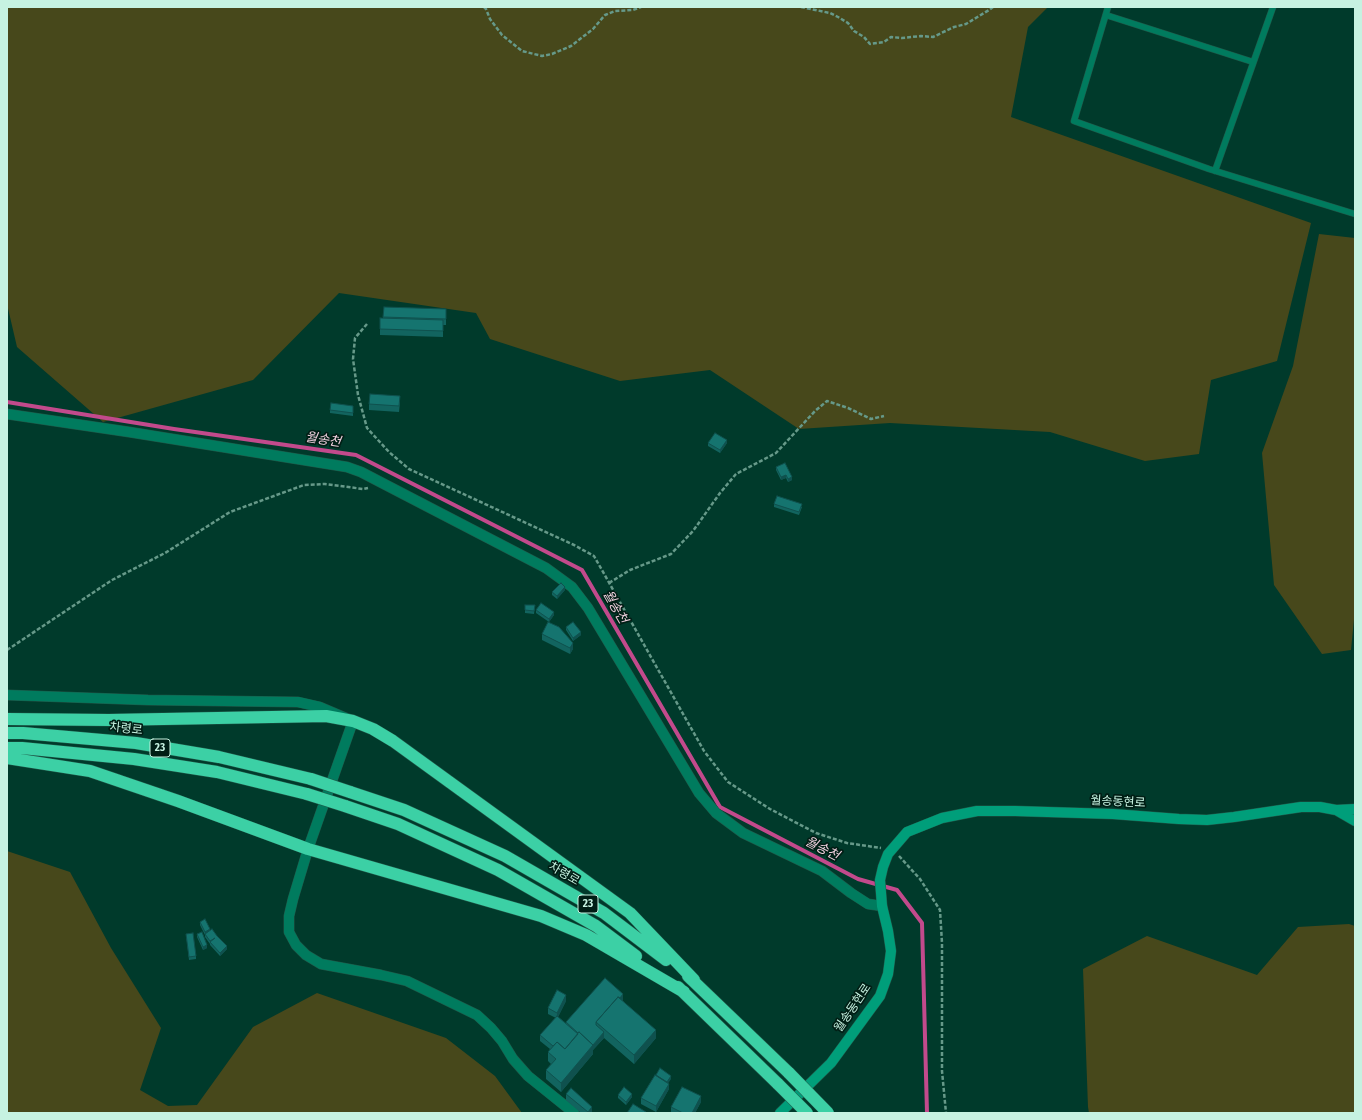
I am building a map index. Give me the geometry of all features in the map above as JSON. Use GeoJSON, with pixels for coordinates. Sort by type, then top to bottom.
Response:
{"type":"FeatureCollection","features":[{"type":"Feature","properties":{"kind":"highway"},"geometry":{"type":"LineString","coordinates":[[7,719],[109,720],[326,716],[353,721],[373,729],[393,740],[630,913],[694,980]]}},
{"type":"Feature","properties":{"kind":"highway","name":"차령로"},"geometry":{"type":"LineString","coordinates":[[7,733],[23,733],[136,744],[219,757],[311,779],[404,810],[505,856],[604,913],[694,980],[828,1113]]}},
{"type":"Feature","properties":{"kind":"highway","name":"23"},"geometry":{"type":"LineString","coordinates":[[7,748],[134,758],[216,772],[307,794],[398,824],[498,870],[596,926],[684,992],[807,1113]]}},
{"type":"Feature","properties":{"kind":"highway"},"geometry":{"type":"LineString","coordinates":[[7,758],[23,759],[90,771],[178,801],[308,849],[541,916],[586,935],[684,992]]}},
{"type":"Feature","properties":{"kind":"street"},"geometry":{"type":"LineString","coordinates":[[7,414],[347,467],[361,472],[546,568],[572,586],[588,608],[699,793],[716,813],[743,833],[822,871],[868,904],[882,906]]}},
{"type":"Feature","properties":{"kind":"street"},"geometry":{"type":"LineString","coordinates":[[7,695],[156,700],[298,702],[320,707],[353,721],[308,849],[293,898],[289,916],[289,932],[296,945],[306,955],[321,964],[407,981],[477,1015],[502,1041],[512,1059],[528,1076],[574,1113]]}},
{"type":"Feature","properties":{"kind":"street","name":"월송동현로"},"geometry":{"type":"LineString","coordinates":[[780,1113],[830,1063],[880,996],[888,974],[891,951],[880,894],[880,880],[883,868],[891,852],[907,832],[942,818],[977,812],[1015,811],[1113,814],[1207,820],[1301,807],[1320,807],[1336,810],[1355,821]]}},
{"type":"Feature","properties":{"kind":"street"},"geometry":{"type":"LineString","coordinates":[[1336,810],[1355,809]]}},
{"type":"Feature","properties":{"kind":"lane"},"geometry":{"type":"LineString","coordinates":[[1108,7],[1074,121],[1215,170],[1355,212]]}},
{"type":"Feature","properties":{"kind":"lane"},"geometry":{"type":"LineString","coordinates":[[1215,170],[1273,7]]}},
{"type":"Feature","properties":{"kind":"lane"},"geometry":{"type":"LineString","coordinates":[[1106,15],[1253,62]]}},
{"type":"Feature","properties":{"kind":"path"},"geometry":{"type":"LineString","coordinates":[[484,7],[490,19],[502,35],[522,51],[542,56],[552,54],[571,46],[593,29],[605,15],[641,7]]}},
{"type":"Feature","properties":{"kind":"path"},"geometry":{"type":"LineString","coordinates":[[801,7],[830,13],[838,17],[848,23],[854,31],[864,37],[870,44],[884,42],[891,37],[933,37],[954,27],[966,24],[993,7]]}},
{"type":"Feature","properties":{"kind":"path"},"geometry":{"type":"LineString","coordinates":[[367,324],[355,338],[352,359],[358,395],[367,428],[389,452],[409,469],[574,545],[594,556],[704,751],[728,782],[770,809],[816,833],[847,843],[891,852],[920,878],[940,910],[942,943],[942,1071],[946,1113]]}},
{"type":"Feature","properties":{"kind":"path"},"geometry":{"type":"LineString","coordinates":[[609,583],[630,570],[671,554],[693,531],[720,493],[736,474],[776,453],[815,411],[827,401],[848,408],[871,419],[884,416]]}},
{"type":"Feature","properties":{"kind":"path"},"geometry":{"type":"LineString","coordinates":[[7,650],[112,580],[165,553],[230,512],[304,485],[325,484],[363,489],[386,485]]}},
{"type":"Feature","properties":{"kind":"shaded area"},"geometry":{"type":"Polygon","coordinates":[[[7,7],[1048,7],[1028,27],[1011,117],[1311,223],[1277,361],[1211,380],[1199,454],[1145,461],[1050,432],[890,423],[799,429],[710,370],[620,381],[490,339],[476,313],[339,293],[253,380],[103,422],[17,347],[7,304],[7,7]]]}},
{"type":"Feature","properties":{"kind":"shaded area"},"geometry":{"type":"Polygon","coordinates":[[[1319,234],[1355,238],[1355,609],[1351,650],[1322,654],[1274,585],[1262,453],[1293,366],[1319,234]]]}},
{"type":"Feature","properties":{"kind":"shaded area"},"geometry":{"type":"Polygon","coordinates":[[[7,851],[70,872],[111,948],[161,1028],[140,1090],[168,1106],[197,1105],[253,1027],[317,993],[446,1038],[495,1076],[522,1113],[7,1113],[7,851]]]}},
{"type":"Feature","properties":{"kind":"shaded area"},"geometry":{"type":"Polygon","coordinates":[[[1349,924],[1355,926],[1355,1113],[1089,1113],[1083,969],[1147,936],[1257,975],[1298,927],[1349,924]]]}},
{"type":"Feature","properties":{"kind":"building"},"geometry":{"type":"Polygon","coordinates":[[[384,307],[446,309],[446,319],[383,317],[384,307]]]}},
{"type":"Feature","properties":{"kind":"building"},"geometry":{"type":"Polygon","coordinates":[[[380,318],[443,320],[443,331],[380,329],[380,318]]]}},
{"type":"Feature","properties":{"kind":"building"},"geometry":{"type":"Polygon","coordinates":[[[370,394],[400,396],[399,406],[369,404],[370,394]]]}},
{"type":"Feature","properties":{"kind":"building"},"geometry":{"type":"Polygon","coordinates":[[[331,403],[353,406],[353,413],[330,410],[331,403]]]}},
{"type":"Feature","properties":{"kind":"building"},"geometry":{"type":"Polygon","coordinates":[[[715,433],[727,440],[720,450],[708,443],[715,433]]]}},
{"type":"Feature","properties":{"kind":"building"},"geometry":{"type":"Polygon","coordinates":[[[785,463],[792,477],[788,479],[786,475],[781,477],[776,467],[785,463]]]}},
{"type":"Feature","properties":{"kind":"building"},"geometry":{"type":"Polygon","coordinates":[[[777,496],[802,504],[799,512],[774,504],[777,496]]]}},
{"type":"Feature","properties":{"kind":"building"},"geometry":{"type":"Polygon","coordinates":[[[561,583],[565,587],[557,596],[552,592],[561,583]]]}},
{"type":"Feature","properties":{"kind":"building"},"geometry":{"type":"Polygon","coordinates":[[[541,603],[554,612],[549,619],[536,610],[541,603]]]}},
{"type":"Feature","properties":{"kind":"building"},"geometry":{"type":"Polygon","coordinates":[[[525,605],[535,605],[534,611],[525,610],[525,605]]]}},
{"type":"Feature","properties":{"kind":"building"},"geometry":{"type":"Polygon","coordinates":[[[548,622],[559,627],[573,643],[570,648],[542,634],[548,622]]]}},
{"type":"Feature","properties":{"kind":"building"},"geometry":{"type":"Polygon","coordinates":[[[573,622],[581,632],[573,638],[566,627],[573,622]]]}},
{"type":"Feature","properties":{"kind":"building"},"geometry":{"type":"Polygon","coordinates":[[[205,919],[210,929],[205,932],[200,922],[205,919]]]}},
{"type":"Feature","properties":{"kind":"building"},"geometry":{"type":"Polygon","coordinates":[[[212,929],[227,946],[220,953],[210,942],[215,938],[210,941],[205,934],[212,929]]]}},
{"type":"Feature","properties":{"kind":"building"},"geometry":{"type":"Polygon","coordinates":[[[202,932],[207,945],[203,947],[197,934],[202,932]]]}},
{"type":"Feature","properties":{"kind":"building"},"geometry":{"type":"Polygon","coordinates":[[[193,933],[196,956],[189,957],[186,934],[193,933]]]}},
{"type":"Feature","properties":{"kind":"building"},"geometry":{"type":"Polygon","coordinates":[[[605,978],[623,994],[620,998],[618,997],[596,1022],[596,1025],[604,1032],[593,1045],[566,1022],[605,978]]]}},
{"type":"Feature","properties":{"kind":"building"},"geometry":{"type":"Polygon","coordinates":[[[557,990],[566,995],[557,1013],[548,1008],[557,990]]]}},
{"type":"Feature","properties":{"kind":"building"},"geometry":{"type":"Polygon","coordinates":[[[618,997],[656,1030],[634,1055],[596,1022],[618,997]]]}},
{"type":"Feature","properties":{"kind":"building"},"geometry":{"type":"Polygon","coordinates":[[[557,1016],[578,1034],[565,1049],[557,1042],[553,1046],[540,1035],[557,1016]]]}},
{"type":"Feature","properties":{"kind":"building"},"geometry":{"type":"Polygon","coordinates":[[[579,1032],[593,1045],[561,1083],[546,1070],[556,1059],[548,1052],[557,1042],[565,1049],[579,1032]]]}},
{"type":"Feature","properties":{"kind":"building"},"geometry":{"type":"Polygon","coordinates":[[[660,1068],[671,1076],[667,1082],[656,1075],[660,1068]]]}},
{"type":"Feature","properties":{"kind":"building"},"geometry":{"type":"Polygon","coordinates":[[[655,1075],[669,1084],[656,1106],[641,1098],[655,1075]]]}},
{"type":"Feature","properties":{"kind":"building"},"geometry":{"type":"Polygon","coordinates":[[[624,1087],[632,1094],[626,1102],[618,1095],[624,1087]]]}},
{"type":"Feature","properties":{"kind":"building"},"geometry":{"type":"Polygon","coordinates":[[[682,1087],[701,1096],[692,1113],[683,1113],[671,1107],[682,1087]]]}},
{"type":"Feature","properties":{"kind":"building"},"geometry":{"type":"Polygon","coordinates":[[[571,1088],[592,1107],[588,1112],[566,1094],[571,1088]]]}},
{"type":"Feature","properties":{"kind":"building"},"geometry":{"type":"Polygon","coordinates":[[[633,1104],[646,1112],[646,1113],[627,1113],[633,1104]]]}},
{"type":"Feature","properties":{"kind":"waterway","name":"월송천"},"geometry":{"type":"LineString","coordinates":[[7,402],[174,429],[356,455],[582,570],[720,807],[858,879],[897,890],[922,923],[927,1113]]}}]}
